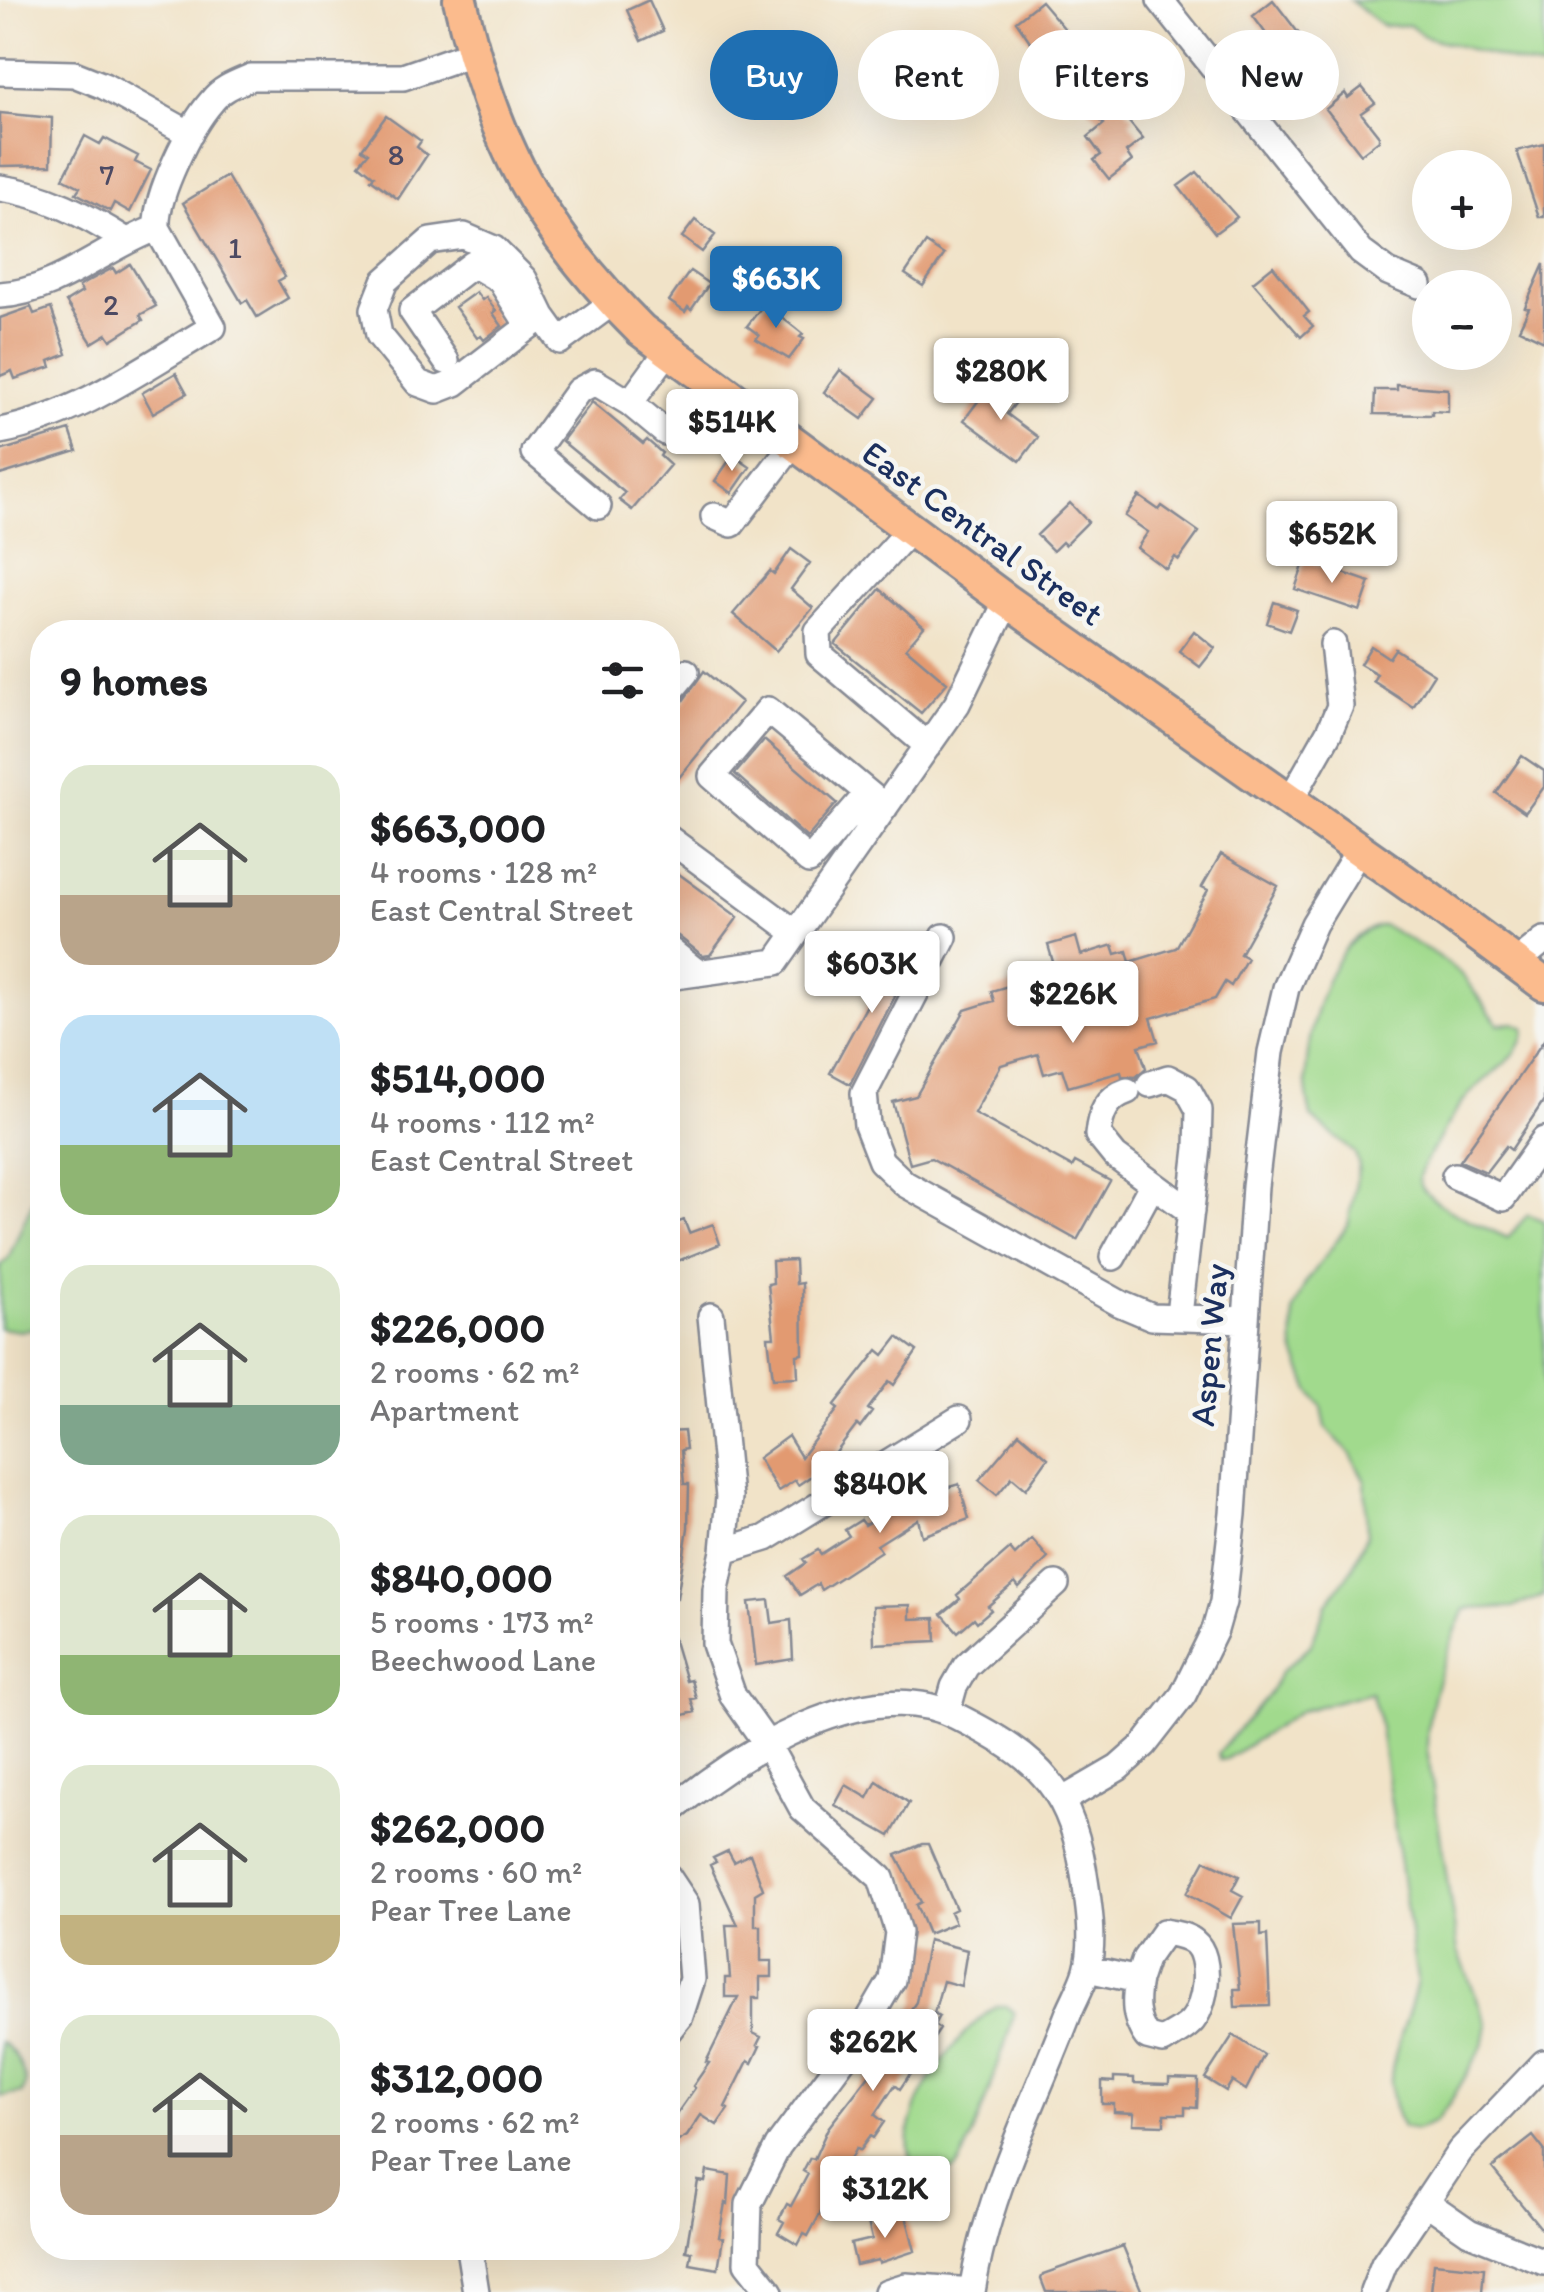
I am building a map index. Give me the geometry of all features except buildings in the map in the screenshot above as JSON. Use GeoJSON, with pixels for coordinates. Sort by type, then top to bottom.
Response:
{"type":"FeatureCollection","features":[{"type":"Feature","properties":{"kind":"main road","name":"East Central Street"},"geometry":{"type":"LineString","coordinates":[[460,0],[492,115],[524,182],[562,242],[613,302],[668,350],[910,530],[1544,984]]}},
{"type":"Feature","properties":{"kind":"street"},"geometry":{"type":"LineString","coordinates":[[1160,0],[1360,252],[1388,272],[1412,282]]}},
{"type":"Feature","properties":{"kind":"street"},"geometry":{"type":"LineString","coordinates":[[0,431],[82,404],[213,327],[157,228],[156,211],[190,134],[212,100],[230,86],[252,77],[403,77],[472,54]]}},
{"type":"Feature","properties":{"kind":"street"},"geometry":{"type":"LineString","coordinates":[[0,72],[74,74],[104,86],[190,134]]}},
{"type":"Feature","properties":{"kind":"street"},"geometry":{"type":"LineString","coordinates":[[0,188],[31,192],[124,240]]}},
{"type":"Feature","properties":{"kind":"street"},"geometry":{"type":"LineString","coordinates":[[0,296],[69,273],[124,240],[157,228]]}},
{"type":"Feature","properties":{"kind":"street"},"geometry":{"type":"LineString","coordinates":[[464,236],[494,249],[524,278],[535,321],[455,384],[437,390],[418,384],[378,336],[374,310],[385,281],[430,240],[464,236]]}},
{"type":"Feature","properties":{"kind":"street"},"geometry":{"type":"LineString","coordinates":[[446,361],[412,311],[472,264],[500,280],[535,321],[560,341],[613,302]]}},
{"type":"Feature","properties":{"kind":"street"},"geometry":{"type":"LineString","coordinates":[[630,404],[668,350]]}},
{"type":"Feature","properties":{"kind":"street"},"geometry":{"type":"LineString","coordinates":[[598,506],[534,452],[578,391],[595,382],[666,432]]}},
{"type":"Feature","properties":{"kind":"street"},"geometry":{"type":"LineString","coordinates":[[714,516],[732,524],[793,444]]}},
{"type":"Feature","properties":{"kind":"street"},"geometry":{"type":"LineString","coordinates":[[910,530],[818,630],[818,654],[928,746]]}},
{"type":"Feature","properties":{"kind":"street"},"geometry":{"type":"LineString","coordinates":[[877,800],[768,710],[712,776],[809,861],[877,800],[928,746],[957,704],[1007,600]]}},
{"type":"Feature","properties":{"kind":"street"},"geometry":{"type":"LineString","coordinates":[[1290,801],[1340,706],[1333,644]]}},
{"type":"Feature","properties":{"kind":"street"},"geometry":{"type":"LineString","coordinates":[[680,679],[686,672]]}},
{"type":"Feature","properties":{"kind":"street"},"geometry":{"type":"LineString","coordinates":[[680,975],[776,962],[877,800]]}},
{"type":"Feature","properties":{"kind":"street"},"geometry":{"type":"LineString","coordinates":[[680,847],[796,933]]}},
{"type":"Feature","properties":{"kind":"street","name":"Aspen Way"},"geometry":{"type":"LineString","coordinates":[[1063,1800],[1118,1768],[1144,1745],[1184,1695],[1215,1630],[1234,1514],[1255,1186],[1271,1052],[1282,1004],[1314,924],[1359,850]]}},
{"type":"Feature","properties":{"kind":"street"},"geometry":{"type":"LineString","coordinates":[[944,936],[864,1093],[867,1126],[881,1162],[905,1184],[1121,1304],[1152,1316],[1246,1320]]}},
{"type":"Feature","properties":{"kind":"street"},"geometry":{"type":"LineString","coordinates":[[1517,962],[1544,940]]}},
{"type":"Feature","properties":{"kind":"street"},"geometry":{"type":"LineString","coordinates":[[680,959],[698,973]]}},
{"type":"Feature","properties":{"kind":"street"},"geometry":{"type":"LineString","coordinates":[[1179,1316],[1190,1212],[1199,1110],[1187,1088],[1168,1078],[1118,1094],[1100,1113],[1098,1135],[1115,1156],[1190,1212]]}},
{"type":"Feature","properties":{"kind":"street"},"geometry":{"type":"LineString","coordinates":[[1455,1176],[1503,1198],[1544,1140]]}},
{"type":"Feature","properties":{"kind":"street"},"geometry":{"type":"LineString","coordinates":[[1113,1257],[1152,1185]]}},
{"type":"Feature","properties":{"kind":"street"},"geometry":{"type":"LineString","coordinates":[[711,1316],[728,1498],[716,1589],[715,1644],[733,1696],[767,1744],[802,1808],[880,1878],[898,1932],[892,1980],[856,2040],[778,2146],[749,2204],[746,2263],[770,2292]]}},
{"type":"Feature","properties":{"kind":"street"},"geometry":{"type":"LineString","coordinates":[[724,1551],[766,1538],[959,1419]]}},
{"type":"Feature","properties":{"kind":"street"},"geometry":{"type":"LineString","coordinates":[[947,1712],[954,1687],[966,1666],[1056,1584]]}},
{"type":"Feature","properties":{"kind":"street"},"geometry":{"type":"LineString","coordinates":[[680,1804],[767,1744],[816,1721],[852,1710],[918,1704],[947,1712],[1002,1739],[1039,1770],[1063,1800],[1080,1842],[1091,1921],[1088,1969],[999,2185],[972,2291],[906,2286],[887,2292]]}},
{"type":"Feature","properties":{"kind":"street"},"geometry":{"type":"LineString","coordinates":[[680,1895],[686,1904],[692,1979],[680,2016]]}},
{"type":"Feature","properties":{"kind":"street"},"geometry":{"type":"LineString","coordinates":[[1088,1969],[1138,1980]]}},
{"type":"Feature","properties":{"kind":"street"},"geometry":{"type":"LineString","coordinates":[[1373,2292],[1384,2264],[1460,2152],[1544,2063]]}},
{"type":"Feature","properties":{"kind":"street"},"geometry":{"type":"LineString","coordinates":[[1426,2202],[1469,2232],[1544,2262]]}},
{"type":"Feature","properties":{"kind":"street"},"geometry":{"type":"LineString","coordinates":[[471,2260],[476,2292]]}},
{"type":"Feature","properties":{"kind":"green space"},"geometry":{"type":"Polygon","coordinates":[[[1350,0],[1544,0],[1544,70],[1424,36],[1409,25],[1383,26],[1350,0]]]}},
{"type":"Feature","properties":{"kind":"green space"},"geometry":{"type":"Polygon","coordinates":[[[1383,925],[1437,955],[1462,975],[1498,1024],[1515,1023],[1525,1028],[1523,1039],[1510,1058],[1473,1090],[1452,1117],[1420,1172],[1422,1188],[1442,1206],[1508,1238],[1528,1214],[1544,1221],[1544,1596],[1513,1607],[1465,1609],[1438,1678],[1428,1731],[1427,1749],[1458,1951],[1487,2024],[1483,2046],[1452,2099],[1436,2121],[1416,2130],[1403,2127],[1391,2090],[1395,2054],[1417,1980],[1378,1715],[1371,1692],[1301,1711],[1226,1759],[1220,1760],[1218,1753],[1268,1695],[1281,1672],[1311,1645],[1326,1605],[1353,1567],[1367,1535],[1365,1481],[1350,1453],[1326,1428],[1322,1407],[1310,1391],[1294,1350],[1293,1311],[1305,1284],[1348,1225],[1359,1166],[1355,1153],[1311,1117],[1306,1078],[1316,1011],[1324,987],[1348,946],[1364,932],[1383,925]]]}},
{"type":"Feature","properties":{"kind":"green space"},"geometry":{"type":"Polygon","coordinates":[[[30,1207],[30,1329],[0,1328],[0,1266],[8,1259],[30,1207]]]}},
{"type":"Feature","properties":{"kind":"green space"},"geometry":{"type":"Polygon","coordinates":[[[997,2006],[1006,2006],[1014,2013],[962,2159],[956,2168],[926,2178],[912,2160],[909,2138],[914,2112],[926,2086],[961,2037],[997,2006]]]}},
{"type":"Feature","properties":{"kind":"green space"},"geometry":{"type":"Polygon","coordinates":[[[0,2042],[20,2064],[26,2082],[22,2093],[0,2097],[0,2042]]]}}]}
